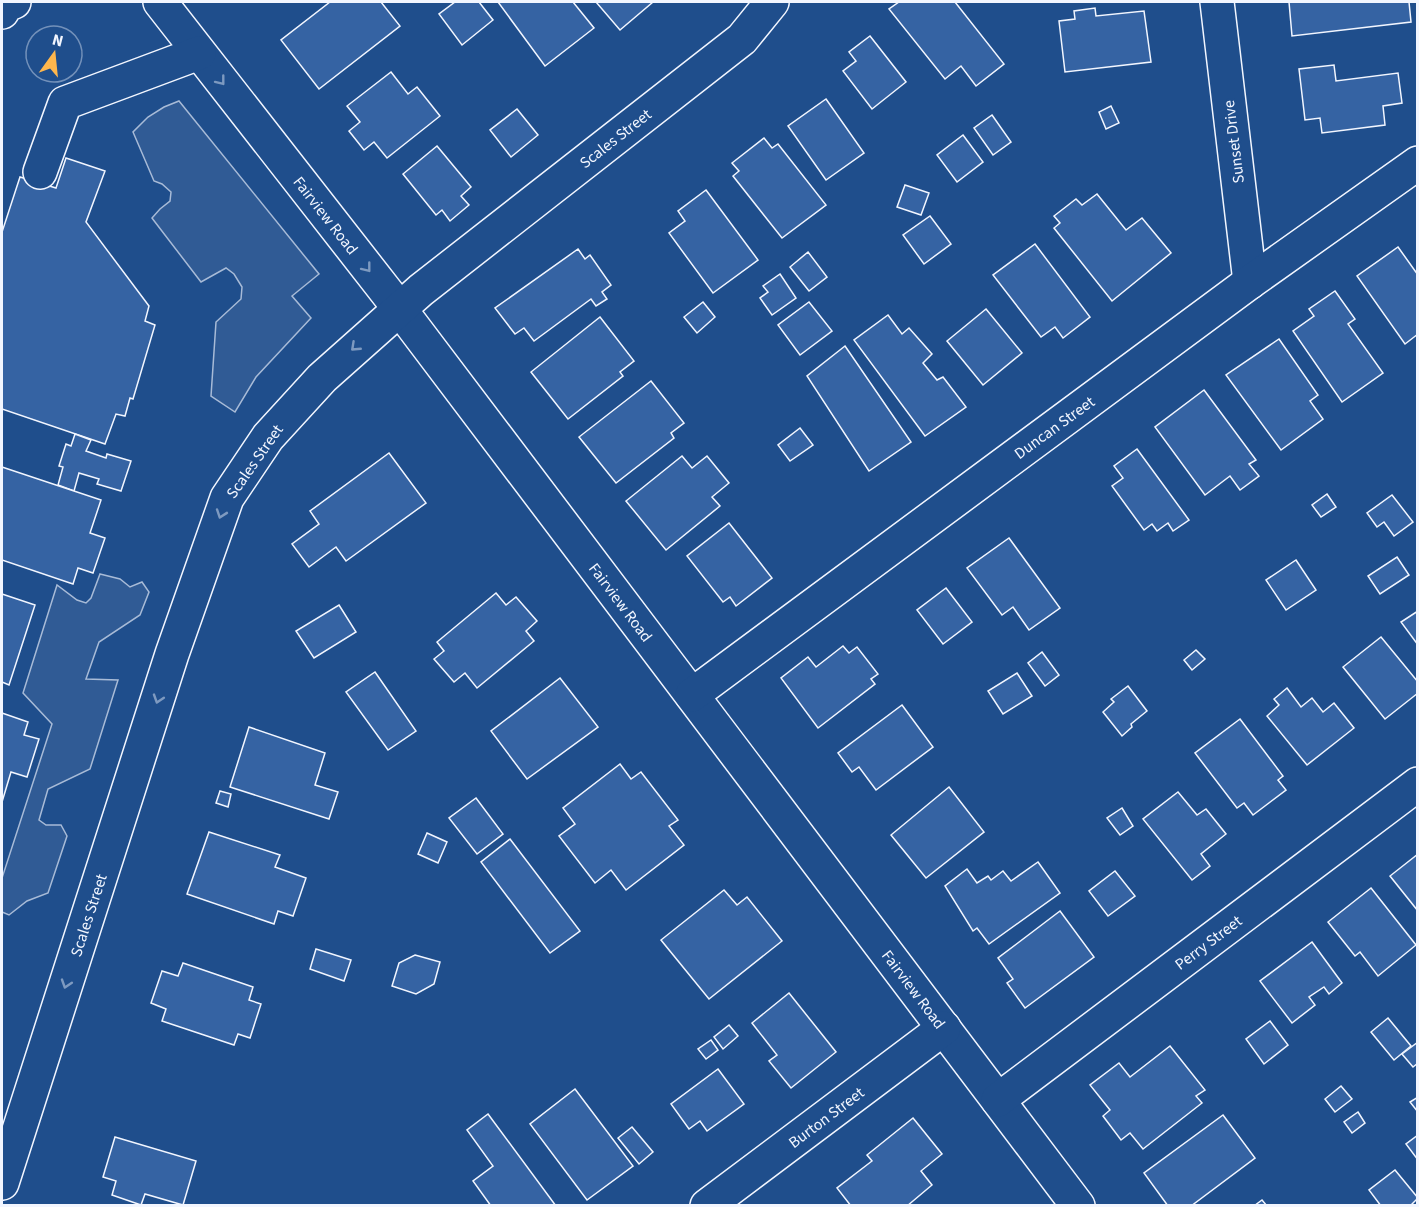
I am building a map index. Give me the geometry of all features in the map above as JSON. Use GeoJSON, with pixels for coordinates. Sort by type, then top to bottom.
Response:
{"type":"FeatureCollection","features":[{"type":"Feature","properties":{"kind":"street"},"geometry":{"type":"LineString","coordinates":[[2,12],[6,5],[14,2]]}},
{"type":"Feature","properties":{"kind":"street","name":"Scales Street"},"geometry":{"type":"LineString","coordinates":[[2,1184],[172,654],[227,498],[268,436],[322,378],[399,308],[742,39],[772,2]]}},
{"type":"Feature","properties":{"kind":"street","name":"Sunset Drive"},"geometry":{"type":"LineString","coordinates":[[1217,2],[1250,282]]}},
{"type":"Feature","properties":{"kind":"street","name":"Fairview Road"},"geometry":{"type":"LineString","coordinates":[[176,7],[199,52],[399,308],[1078,1206]]}},
{"type":"Feature","properties":{"kind":"street"},"geometry":{"type":"LineString","coordinates":[[40,172],[65,104],[199,52]]}},
{"type":"Feature","properties":{"kind":"street","name":"Duncan Street"},"geometry":{"type":"LineString","coordinates":[[692,695],[1250,282],[1418,163]]}},
{"type":"Feature","properties":{"kind":"street","name":"Perry Street"},"geometry":{"type":"LineString","coordinates":[[998,1100],[1418,784]]}},
{"type":"Feature","properties":{"kind":"street","name":"Burton Street"},"geometry":{"type":"LineString","coordinates":[[707,1206],[944,1028]]}},
{"type":"Feature","properties":{"kind":"shaded area"},"geometry":{"type":"Polygon","coordinates":[[[179,101],[319,274],[292,296],[311,318],[256,377],[235,412],[211,396],[216,322],[241,299],[242,287],[234,274],[226,268],[201,282],[152,218],[170,201],[171,192],[162,184],[154,181],[133,132],[148,117],[179,101]]]}},
{"type":"Feature","properties":{"kind":"shaded area"},"geometry":{"type":"Polygon","coordinates":[[[100,574],[120,579],[130,587],[142,582],[149,592],[140,615],[99,642],[86,679],[118,680],[90,769],[48,789],[39,820],[46,825],[61,825],[67,836],[48,893],[27,901],[9,915],[2,912],[2,878],[52,724],[23,693],[57,585],[77,600],[86,603],[91,598],[100,574]]]}},
{"type":"Feature","properties":{"kind":"building"},"geometry":{"type":"Polygon","coordinates":[[[330,2],[381,2],[400,26],[319,89],[281,40],[330,2]]]}},
{"type":"Feature","properties":{"kind":"building"},"geometry":{"type":"Polygon","coordinates":[[[455,2],[479,2],[493,20],[462,45],[439,14],[455,2]]]}},
{"type":"Feature","properties":{"kind":"building"},"geometry":{"type":"Polygon","coordinates":[[[498,2],[573,2],[594,28],[545,66],[498,2]]]}},
{"type":"Feature","properties":{"kind":"building"},"geometry":{"type":"Polygon","coordinates":[[[596,2],[653,2],[620,30],[596,2]]]}},
{"type":"Feature","properties":{"kind":"building"},"geometry":{"type":"Polygon","coordinates":[[[899,2],[955,2],[1004,64],[976,86],[961,66],[945,79],[889,9],[899,2]]]}},
{"type":"Feature","properties":{"kind":"building"},"geometry":{"type":"Polygon","coordinates":[[[1289,2],[1409,2],[1411,22],[1292,36],[1289,2]]]}},
{"type":"Feature","properties":{"kind":"building"},"geometry":{"type":"Polygon","coordinates":[[[1095,8],[1096,16],[1144,11],[1151,62],[1065,72],[1059,21],[1075,19],[1074,11],[1095,8]]]}},
{"type":"Feature","properties":{"kind":"building"},"geometry":{"type":"Polygon","coordinates":[[[870,36],[906,82],[872,109],[843,71],[856,61],[849,52],[870,36]]]}},
{"type":"Feature","properties":{"kind":"building"},"geometry":{"type":"Polygon","coordinates":[[[1334,65],[1336,81],[1398,73],[1402,103],[1383,106],[1385,125],[1322,133],[1320,118],[1305,120],[1299,69],[1334,65]]]}},
{"type":"Feature","properties":{"kind":"building"},"geometry":{"type":"Polygon","coordinates":[[[391,72],[408,94],[417,87],[440,116],[387,158],[374,142],[364,150],[349,131],[360,122],[347,106],[391,72]]]}},
{"type":"Feature","properties":{"kind":"building"},"geometry":{"type":"Polygon","coordinates":[[[826,99],[864,153],[826,180],[788,126],[826,99]]]}},
{"type":"Feature","properties":{"kind":"building"},"geometry":{"type":"Polygon","coordinates":[[[1111,106],[1119,123],[1106,129],[1099,112],[1111,106]]]}},
{"type":"Feature","properties":{"kind":"building"},"geometry":{"type":"Polygon","coordinates":[[[517,109],[538,135],[511,157],[490,130],[517,109]]]}},
{"type":"Feature","properties":{"kind":"building"},"geometry":{"type":"Polygon","coordinates":[[[992,115],[1011,142],[993,155],[974,128],[992,115]]]}},
{"type":"Feature","properties":{"kind":"building"},"geometry":{"type":"Polygon","coordinates":[[[963,135],[983,162],[957,182],[937,155],[963,135]]]}},
{"type":"Feature","properties":{"kind":"building"},"geometry":{"type":"Polygon","coordinates":[[[764,138],[772,148],[778,144],[826,205],[782,238],[733,176],[739,171],[732,163],[764,138]]]}},
{"type":"Feature","properties":{"kind":"building"},"geometry":{"type":"Polygon","coordinates":[[[437,146],[471,187],[461,196],[469,205],[450,221],[442,210],[436,215],[403,174],[437,146]]]}},
{"type":"Feature","properties":{"kind":"building"},"geometry":{"type":"Polygon","coordinates":[[[66,158],[105,171],[86,222],[149,306],[145,321],[155,325],[133,399],[130,398],[125,416],[116,414],[105,444],[2,409],[2,232],[20,177],[56,188],[66,158]]]}},
{"type":"Feature","properties":{"kind":"building"},"geometry":{"type":"Polygon","coordinates":[[[905,185],[929,193],[921,215],[897,207],[905,185]]]}},
{"type":"Feature","properties":{"kind":"building"},"geometry":{"type":"Polygon","coordinates":[[[706,190],[758,260],[713,293],[669,233],[685,221],[678,211],[706,190]]]}},
{"type":"Feature","properties":{"kind":"building"},"geometry":{"type":"Polygon","coordinates":[[[1097,194],[1126,230],[1142,218],[1171,253],[1112,301],[1054,228],[1060,223],[1054,216],[1076,199],[1082,205],[1097,194]]]}},
{"type":"Feature","properties":{"kind":"building"},"geometry":{"type":"Polygon","coordinates":[[[930,216],[951,244],[924,264],[903,235],[930,216]]]}},
{"type":"Feature","properties":{"kind":"building"},"geometry":{"type":"Polygon","coordinates":[[[1035,244],[1090,317],[1063,338],[1055,327],[1041,337],[993,275],[1035,244]]]}},
{"type":"Feature","properties":{"kind":"building"},"geometry":{"type":"Polygon","coordinates":[[[1398,247],[1418,275],[1418,334],[1405,344],[1357,276],[1398,247]]]}},
{"type":"Feature","properties":{"kind":"building"},"geometry":{"type":"Polygon","coordinates":[[[578,249],[585,259],[590,255],[611,285],[602,292],[607,299],[596,306],[591,299],[534,341],[524,328],[515,334],[495,308],[578,249]]]}},
{"type":"Feature","properties":{"kind":"building"},"geometry":{"type":"Polygon","coordinates":[[[808,252],[827,277],[809,291],[790,267],[808,252]]]}},
{"type":"Feature","properties":{"kind":"building"},"geometry":{"type":"Polygon","coordinates":[[[780,274],[796,298],[772,315],[760,298],[768,292],[763,286],[780,274]]]}},
{"type":"Feature","properties":{"kind":"building"},"geometry":{"type":"Polygon","coordinates":[[[1335,291],[1355,319],[1348,324],[1383,373],[1342,402],[1293,331],[1314,316],[1309,309],[1335,291]]]}},
{"type":"Feature","properties":{"kind":"building"},"geometry":{"type":"Polygon","coordinates":[[[703,302],[715,317],[697,333],[684,317],[703,302]]]}},
{"type":"Feature","properties":{"kind":"building"},"geometry":{"type":"Polygon","coordinates":[[[809,302],[832,331],[800,355],[778,325],[809,302]]]}},
{"type":"Feature","properties":{"kind":"building"},"geometry":{"type":"Polygon","coordinates":[[[986,309],[1022,353],[983,385],[947,341],[986,309]]]}},
{"type":"Feature","properties":{"kind":"building"},"geometry":{"type":"Polygon","coordinates":[[[888,315],[902,334],[909,328],[932,354],[923,363],[937,380],[943,377],[966,407],[925,436],[854,340],[888,315]]]}},
{"type":"Feature","properties":{"kind":"building"},"geometry":{"type":"Polygon","coordinates":[[[600,317],[634,361],[620,372],[623,376],[568,419],[531,372],[600,317]]]}},
{"type":"Feature","properties":{"kind":"building"},"geometry":{"type":"Polygon","coordinates":[[[1279,339],[1318,395],[1310,401],[1323,419],[1281,450],[1226,375],[1279,339]]]}},
{"type":"Feature","properties":{"kind":"building"},"geometry":{"type":"Polygon","coordinates":[[[845,346],[911,442],[869,471],[807,376],[845,346]]]}},
{"type":"Feature","properties":{"kind":"building"},"geometry":{"type":"Polygon","coordinates":[[[651,381],[684,423],[671,433],[674,438],[616,483],[579,437],[651,381]]]}},
{"type":"Feature","properties":{"kind":"building"},"geometry":{"type":"Polygon","coordinates":[[[1204,390],[1256,460],[1249,464],[1259,476],[1240,490],[1230,476],[1205,495],[1155,427],[1204,390]]]}},
{"type":"Feature","properties":{"kind":"building"},"geometry":{"type":"Polygon","coordinates":[[[800,428],[813,445],[790,461],[778,445],[800,428]]]}},
{"type":"Feature","properties":{"kind":"building"},"geometry":{"type":"Polygon","coordinates":[[[75,434],[91,440],[86,451],[106,458],[107,454],[131,461],[121,491],[97,484],[99,479],[79,473],[74,491],[58,485],[63,467],[59,466],[66,444],[71,446],[75,434]]]}},
{"type":"Feature","properties":{"kind":"building"},"geometry":{"type":"Polygon","coordinates":[[[1137,449],[1189,520],[1173,531],[1168,523],[1157,531],[1152,524],[1144,530],[1112,486],[1123,478],[1114,466],[1137,449]]]}},
{"type":"Feature","properties":{"kind":"building"},"geometry":{"type":"Polygon","coordinates":[[[389,453],[426,503],[346,561],[336,547],[309,567],[292,544],[319,524],[310,511],[389,453]]]}},
{"type":"Feature","properties":{"kind":"building"},"geometry":{"type":"Polygon","coordinates":[[[682,456],[692,468],[707,456],[729,483],[712,497],[720,506],[666,550],[626,501],[682,456]]]}},
{"type":"Feature","properties":{"kind":"building"},"geometry":{"type":"Polygon","coordinates":[[[2,467],[101,500],[90,533],[105,538],[93,573],[78,568],[73,584],[2,560],[2,467]]]}},
{"type":"Feature","properties":{"kind":"building"},"geometry":{"type":"Polygon","coordinates":[[[1327,494],[1336,507],[1321,517],[1312,505],[1327,494]]]}},
{"type":"Feature","properties":{"kind":"building"},"geometry":{"type":"Polygon","coordinates":[[[1392,495],[1413,522],[1394,536],[1384,522],[1377,527],[1367,513],[1392,495]]]}},
{"type":"Feature","properties":{"kind":"building"},"geometry":{"type":"Polygon","coordinates":[[[729,523],[772,578],[736,606],[730,597],[723,602],[687,556],[729,523]]]}},
{"type":"Feature","properties":{"kind":"building"},"geometry":{"type":"Polygon","coordinates":[[[1009,538],[1060,608],[1029,630],[1013,607],[1002,615],[967,568],[1009,538]]]}},
{"type":"Feature","properties":{"kind":"building"},"geometry":{"type":"Polygon","coordinates":[[[1397,557],[1409,575],[1380,594],[1368,576],[1397,557]]]}},
{"type":"Feature","properties":{"kind":"building"},"geometry":{"type":"Polygon","coordinates":[[[1296,560],[1316,590],[1286,610],[1266,580],[1296,560]]]}},
{"type":"Feature","properties":{"kind":"building"},"geometry":{"type":"Polygon","coordinates":[[[946,588],[972,622],[943,644],[917,610],[946,588]]]}},
{"type":"Feature","properties":{"kind":"building"},"geometry":{"type":"Polygon","coordinates":[[[496,593],[506,605],[516,597],[537,621],[526,631],[534,641],[477,688],[465,673],[454,682],[434,659],[444,651],[437,642],[496,593]]]}},
{"type":"Feature","properties":{"kind":"building"},"geometry":{"type":"Polygon","coordinates":[[[2,594],[35,605],[9,685],[2,682],[2,594]]]}},
{"type":"Feature","properties":{"kind":"building"},"geometry":{"type":"Polygon","coordinates":[[[339,605],[356,632],[314,658],[296,631],[339,605]]]}},
{"type":"Feature","properties":{"kind":"building"},"geometry":{"type":"Polygon","coordinates":[[[1418,611],[1418,645],[1401,622],[1418,611]]]}},
{"type":"Feature","properties":{"kind":"building"},"geometry":{"type":"Polygon","coordinates":[[[1381,637],[1418,682],[1418,693],[1385,719],[1343,667],[1381,637]]]}},
{"type":"Feature","properties":{"kind":"building"},"geometry":{"type":"Polygon","coordinates":[[[843,646],[849,653],[857,647],[878,674],[871,679],[875,684],[818,728],[781,678],[808,657],[816,667],[843,646]]]}},
{"type":"Feature","properties":{"kind":"building"},"geometry":{"type":"Polygon","coordinates":[[[1196,650],[1205,659],[1192,670],[1184,660],[1196,650]]]}},
{"type":"Feature","properties":{"kind":"building"},"geometry":{"type":"Polygon","coordinates":[[[1042,652],[1059,675],[1045,686],[1028,663],[1042,652]]]}},
{"type":"Feature","properties":{"kind":"building"},"geometry":{"type":"Polygon","coordinates":[[[375,672],[416,731],[388,750],[346,692],[375,672]]]}},
{"type":"Feature","properties":{"kind":"building"},"geometry":{"type":"Polygon","coordinates":[[[1017,673],[1032,696],[1003,714],[988,691],[1017,673]]]}},
{"type":"Feature","properties":{"kind":"building"},"geometry":{"type":"Polygon","coordinates":[[[560,678],[598,727],[527,779],[491,731],[560,678]]]}},
{"type":"Feature","properties":{"kind":"building"},"geometry":{"type":"Polygon","coordinates":[[[1128,686],[1147,711],[1131,724],[1132,727],[1122,736],[1103,712],[1114,702],[1111,699],[1128,686]]]}},
{"type":"Feature","properties":{"kind":"building"},"geometry":{"type":"Polygon","coordinates":[[[1287,688],[1301,707],[1312,698],[1323,712],[1334,703],[1354,728],[1307,765],[1267,716],[1279,705],[1274,699],[1287,688]]]}},
{"type":"Feature","properties":{"kind":"building"},"geometry":{"type":"Polygon","coordinates":[[[902,705],[933,747],[876,790],[859,767],[852,772],[838,753],[902,705]]]}},
{"type":"Feature","properties":{"kind":"building"},"geometry":{"type":"Polygon","coordinates":[[[2,713],[28,722],[24,735],[39,739],[27,777],[11,772],[2,802],[2,713]]]}},
{"type":"Feature","properties":{"kind":"building"},"geometry":{"type":"Polygon","coordinates":[[[1240,719],[1283,776],[1278,780],[1286,790],[1253,815],[1244,803],[1237,808],[1195,753],[1240,719]]]}},
{"type":"Feature","properties":{"kind":"building"},"geometry":{"type":"Polygon","coordinates":[[[249,727],[325,753],[315,785],[338,792],[329,819],[230,787],[249,727]]]}},
{"type":"Feature","properties":{"kind":"building"},"geometry":{"type":"Polygon","coordinates":[[[620,764],[631,779],[641,772],[678,820],[669,826],[684,845],[626,890],[611,870],[595,883],[559,836],[575,824],[563,808],[620,764]]]}},
{"type":"Feature","properties":{"kind":"building"},"geometry":{"type":"Polygon","coordinates":[[[949,787],[984,832],[926,878],[891,835],[949,787]]]}},
{"type":"Feature","properties":{"kind":"building"},"geometry":{"type":"Polygon","coordinates":[[[220,791],[231,794],[228,807],[216,803],[220,791]]]}},
{"type":"Feature","properties":{"kind":"building"},"geometry":{"type":"Polygon","coordinates":[[[1178,792],[1197,815],[1206,809],[1226,834],[1201,854],[1210,866],[1192,880],[1143,819],[1178,792]]]}},
{"type":"Feature","properties":{"kind":"building"},"geometry":{"type":"Polygon","coordinates":[[[476,798],[503,834],[477,854],[449,818],[476,798]]]}},
{"type":"Feature","properties":{"kind":"building"},"geometry":{"type":"Polygon","coordinates":[[[1122,808],[1133,826],[1120,835],[1107,818],[1122,808]]]}},
{"type":"Feature","properties":{"kind":"building"},"geometry":{"type":"Polygon","coordinates":[[[209,832],[280,855],[275,867],[306,878],[293,916],[278,911],[274,924],[187,894],[209,832]]]}},
{"type":"Feature","properties":{"kind":"building"},"geometry":{"type":"Polygon","coordinates":[[[427,833],[447,842],[438,863],[418,854],[427,833]]]}},
{"type":"Feature","properties":{"kind":"building"},"geometry":{"type":"Polygon","coordinates":[[[510,839],[580,931],[550,953],[481,862],[510,839]]]}},
{"type":"Feature","properties":{"kind":"building"},"geometry":{"type":"Polygon","coordinates":[[[1418,854],[1418,911],[1390,876],[1418,854]]]}},
{"type":"Feature","properties":{"kind":"building"},"geometry":{"type":"Polygon","coordinates":[[[1038,862],[1060,893],[989,944],[977,928],[973,931],[945,886],[967,869],[977,883],[988,876],[991,880],[1003,871],[1011,881],[1038,862]]]}},
{"type":"Feature","properties":{"kind":"building"},"geometry":{"type":"Polygon","coordinates":[[[1115,871],[1135,896],[1108,916],[1089,891],[1115,871]]]}},
{"type":"Feature","properties":{"kind":"building"},"geometry":{"type":"Polygon","coordinates":[[[1371,888],[1416,945],[1378,976],[1360,952],[1355,956],[1328,922],[1371,888]]]}},
{"type":"Feature","properties":{"kind":"building"},"geometry":{"type":"Polygon","coordinates":[[[724,890],[737,905],[747,897],[782,941],[709,999],[661,940],[724,890]]]}},
{"type":"Feature","properties":{"kind":"building"},"geometry":{"type":"Polygon","coordinates":[[[1060,911],[1094,957],[1025,1008],[1007,983],[1013,979],[998,958],[1060,911]]]}},
{"type":"Feature","properties":{"kind":"building"},"geometry":{"type":"Polygon","coordinates":[[[1312,942],[1342,983],[1329,994],[1324,987],[1309,997],[1315,1005],[1292,1023],[1260,981],[1312,942]]]}},
{"type":"Feature","properties":{"kind":"building"},"geometry":{"type":"Polygon","coordinates":[[[316,949],[351,960],[344,981],[310,969],[316,949]]]}},
{"type":"Feature","properties":{"kind":"building"},"geometry":{"type":"Polygon","coordinates":[[[415,955],[440,962],[434,984],[416,994],[392,986],[399,963],[415,955]]]}},
{"type":"Feature","properties":{"kind":"building"},"geometry":{"type":"Polygon","coordinates":[[[183,963],[253,987],[249,1000],[261,1004],[250,1038],[238,1034],[234,1045],[162,1021],[166,1009],[151,1003],[162,971],[178,976],[183,963]]]}},
{"type":"Feature","properties":{"kind":"building"},"geometry":{"type":"Polygon","coordinates":[[[789,993],[836,1052],[791,1088],[769,1061],[777,1055],[752,1023],[789,993]]]}},
{"type":"Feature","properties":{"kind":"building"},"geometry":{"type":"Polygon","coordinates":[[[1388,1018],[1411,1046],[1394,1060],[1371,1032],[1388,1018]]]}},
{"type":"Feature","properties":{"kind":"building"},"geometry":{"type":"Polygon","coordinates":[[[1270,1021],[1288,1045],[1264,1064],[1246,1039],[1270,1021]]]}},
{"type":"Feature","properties":{"kind":"building"},"geometry":{"type":"Polygon","coordinates":[[[729,1025],[738,1036],[723,1049],[714,1037],[729,1025]]]}},
{"type":"Feature","properties":{"kind":"building"},"geometry":{"type":"Polygon","coordinates":[[[711,1040],[718,1050],[706,1059],[698,1049],[711,1040]]]}},
{"type":"Feature","properties":{"kind":"building"},"geometry":{"type":"Polygon","coordinates":[[[1418,1042],[1418,1063],[1413,1067],[1402,1054],[1418,1042]]]}},
{"type":"Feature","properties":{"kind":"building"},"geometry":{"type":"Polygon","coordinates":[[[1170,1046],[1205,1090],[1196,1096],[1202,1103],[1143,1149],[1130,1133],[1121,1140],[1103,1116],[1110,1110],[1090,1085],[1119,1063],[1130,1077],[1170,1046]]]}},
{"type":"Feature","properties":{"kind":"building"},"geometry":{"type":"Polygon","coordinates":[[[718,1069],[744,1104],[707,1131],[700,1121],[689,1129],[671,1104],[718,1069]]]}},
{"type":"Feature","properties":{"kind":"building"},"geometry":{"type":"Polygon","coordinates":[[[1341,1086],[1352,1099],[1335,1112],[1325,1099],[1341,1086]]]}},
{"type":"Feature","properties":{"kind":"building"},"geometry":{"type":"Polygon","coordinates":[[[575,1089],[633,1166],[587,1200],[530,1124],[575,1089]]]}},
{"type":"Feature","properties":{"kind":"building"},"geometry":{"type":"Polygon","coordinates":[[[1418,1097],[1418,1112],[1410,1102],[1418,1097]]]}},
{"type":"Feature","properties":{"kind":"building"},"geometry":{"type":"Polygon","coordinates":[[[1358,1112],[1365,1123],[1352,1133],[1344,1122],[1358,1112]]]}},
{"type":"Feature","properties":{"kind":"building"},"geometry":{"type":"Polygon","coordinates":[[[488,1114],[556,1206],[491,1206],[473,1181],[493,1166],[467,1130],[488,1114]]]}},
{"type":"Feature","properties":{"kind":"building"},"geometry":{"type":"Polygon","coordinates":[[[1223,1115],[1255,1158],[1191,1206],[1168,1206],[1144,1173],[1223,1115]]]}},
{"type":"Feature","properties":{"kind":"building"},"geometry":{"type":"Polygon","coordinates":[[[913,1118],[942,1154],[921,1171],[932,1185],[907,1206],[851,1206],[837,1188],[872,1161],[867,1155],[913,1118]]]}},
{"type":"Feature","properties":{"kind":"building"},"geometry":{"type":"Polygon","coordinates":[[[632,1127],[653,1152],[639,1164],[618,1138],[632,1127]]]}},
{"type":"Feature","properties":{"kind":"building"},"geometry":{"type":"Polygon","coordinates":[[[1418,1135],[1418,1160],[1406,1144],[1418,1135]]]}},
{"type":"Feature","properties":{"kind":"building"},"geometry":{"type":"Polygon","coordinates":[[[115,1137],[196,1161],[183,1205],[145,1194],[141,1205],[112,1195],[116,1181],[103,1177],[115,1137]]]}},
{"type":"Feature","properties":{"kind":"building"},"geometry":{"type":"Polygon","coordinates":[[[1395,1170],[1418,1198],[1410,1206],[1381,1206],[1369,1190],[1395,1170]]]}},
{"type":"Feature","properties":{"kind":"building"},"geometry":{"type":"Polygon","coordinates":[[[1262,1200],[1267,1206],[1254,1206],[1262,1200]]]}}]}
